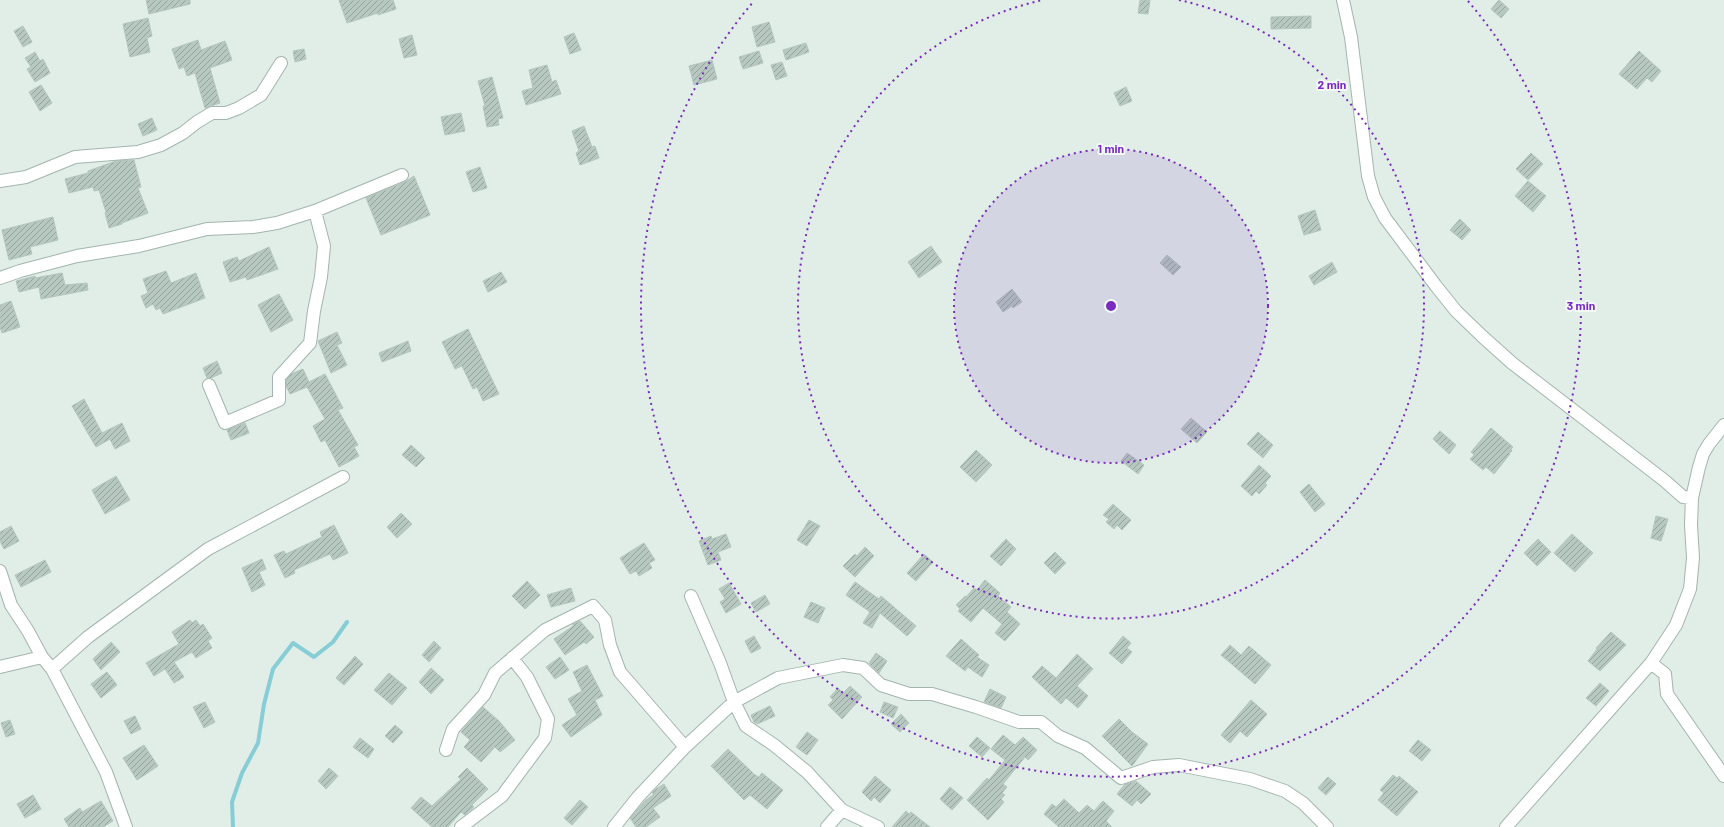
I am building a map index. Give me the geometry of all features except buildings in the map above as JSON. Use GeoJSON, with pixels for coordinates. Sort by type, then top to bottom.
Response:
{"type":"FeatureCollection","features":[{"type":"Feature","properties":{"kind":"street"},"geometry":{"type":"LineString","coordinates":[[1343,0],[1351,37],[1368,176],[1374,197],[1385,218],[1456,311],[1483,337],[1512,363],[1665,481],[1683,497],[1692,498]]}},
{"type":"Feature","properties":{"kind":"street"},"geometry":{"type":"LineString","coordinates":[[0,181],[26,177],[75,157],[138,152],[161,146],[212,113],[226,113],[239,108],[261,95],[281,63]]}},
{"type":"Feature","properties":{"kind":"street"},"geometry":{"type":"LineString","coordinates":[[0,278],[20,271],[78,256],[139,246],[207,229],[253,227],[277,223],[315,211],[402,175]]}},
{"type":"Feature","properties":{"kind":"street"},"geometry":{"type":"LineString","coordinates":[[209,385],[225,423],[279,400],[279,377],[310,343],[314,311],[321,277],[324,246],[315,211]]}},
{"type":"Feature","properties":{"kind":"street"},"geometry":{"type":"LineString","coordinates":[[1506,827],[1651,663],[1676,625],[1690,589],[1693,558],[1691,525],[1692,498],[1703,454],[1724,425]]}},
{"type":"Feature","properties":{"kind":"street"},"geometry":{"type":"LineString","coordinates":[[52,669],[88,637],[208,549],[343,477]]}},
{"type":"Feature","properties":{"kind":"street"},"geometry":{"type":"LineString","coordinates":[[0,571],[11,605],[28,631],[42,657],[52,669],[106,772],[126,827]]}},
{"type":"Feature","properties":{"kind":"street"},"geometry":{"type":"LineString","coordinates":[[691,596],[720,663],[734,702],[746,726],[774,745],[807,772],[842,810],[878,827]]}},
{"type":"Feature","properties":{"kind":"street"},"geometry":{"type":"LineString","coordinates":[[446,750],[453,729],[484,695],[495,673],[545,630],[593,606],[605,620],[610,645],[620,672],[685,747]]}},
{"type":"Feature","properties":{"kind":"street"},"geometry":{"type":"LineString","coordinates":[[0,667],[42,657]]}},
{"type":"Feature","properties":{"kind":"street"},"geometry":{"type":"LineString","coordinates":[[461,827],[502,796],[545,738],[548,719],[527,677],[512,658]]}},
{"type":"Feature","properties":{"kind":"street"},"geometry":{"type":"LineString","coordinates":[[1651,663],[1665,674],[1667,694],[1724,776]]}},
{"type":"Feature","properties":{"kind":"street"},"geometry":{"type":"LineString","coordinates":[[614,827],[638,797],[685,747],[734,702],[778,678],[843,665],[863,668],[881,685],[909,694],[932,694],[1019,722],[1041,722],[1058,736],[1085,748],[1120,778],[1153,767],[1179,765],[1250,779],[1285,791],[1303,803],[1327,827]]}},
{"type":"Feature","properties":{"kind":"street"},"geometry":{"type":"LineString","coordinates":[[827,827],[842,810]]}},
{"type":"Feature","properties":{"kind":"waterway"},"geometry":{"type":"LineString","coordinates":[[233,827],[232,802],[242,773],[258,743],[264,704],[273,669],[293,643],[314,657],[333,642],[347,622]]}}]}
